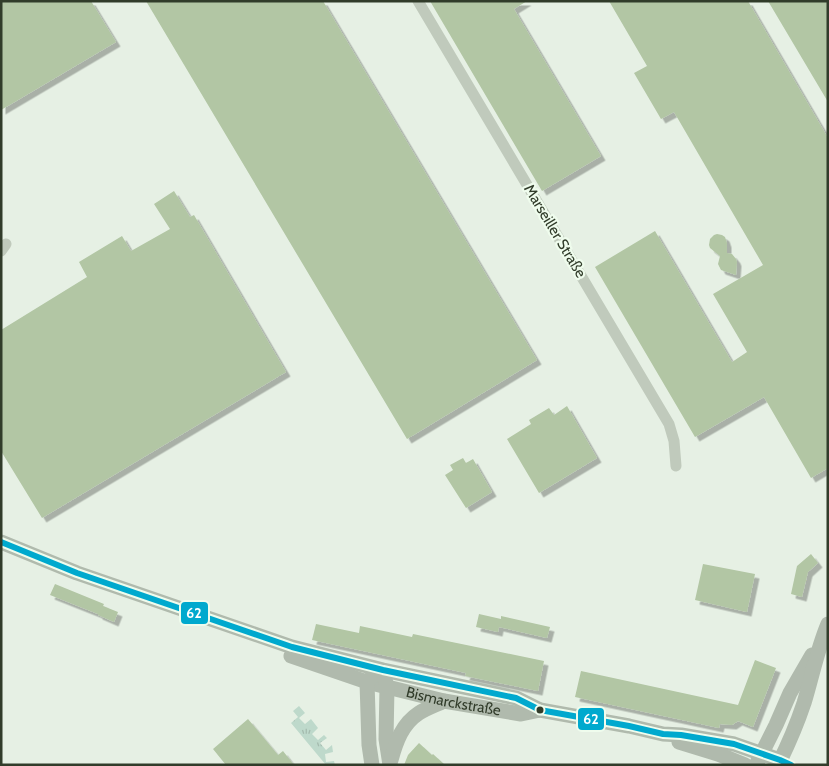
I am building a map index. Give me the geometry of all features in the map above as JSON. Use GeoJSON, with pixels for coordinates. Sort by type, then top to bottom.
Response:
{"type":"FeatureCollection","features":[{"type":"Feature","properties":{"kind":"street","name":"Marseiller Straße"},"geometry":{"type":"LineString","coordinates":[[418,1],[669,424],[674,441],[676,466]]}},
{"type":"Feature","properties":{"kind":"street","name":"Bismarckstraße"},"geometry":{"type":"LineString","coordinates":[[1,542],[77,573],[292,647],[381,670],[516,698],[540,710],[662,734],[681,735],[734,744],[758,759],[783,763]]}},
{"type":"Feature","properties":{"kind":"street"},"geometry":{"type":"LineString","coordinates":[[758,759],[790,693],[820,643],[828,624]]}},
{"type":"Feature","properties":{"kind":"street","name":"Bismarckstraße"},"geometry":{"type":"LineString","coordinates":[[233,626],[252,642],[367,682],[480,708],[521,714],[540,710]]}},
{"type":"Feature","properties":{"kind":"street"},"geometry":{"type":"LineString","coordinates":[[783,763],[804,704],[820,643]]}},
{"type":"Feature","properties":{"kind":"street"},"geometry":{"type":"LineString","coordinates":[[372,765],[369,744],[367,682],[381,670],[387,687],[386,739],[390,764]]}},
{"type":"Feature","properties":{"kind":"street"},"geometry":{"type":"LineString","coordinates":[[390,764],[400,735],[408,722],[419,713],[444,701]]}},
{"type":"Feature","properties":{"kind":"street","name":"Bismarckstraße"},"geometry":{"type":"LineString","coordinates":[[662,734],[679,742],[718,754],[745,765]]}},
{"type":"Feature","properties":{"kind":"green space"},"geometry":{"type":"Polygon","coordinates":[[[299,706],[305,713],[299,718],[305,724],[311,719],[318,728],[312,734],[318,740],[324,735],[327,738],[320,743],[326,750],[332,745],[333,752],[325,754],[326,762],[334,761],[335,765],[326,765],[291,723],[298,717],[293,711],[299,706]]]}},
{"type":"Feature","properties":{"kind":"building"},"geometry":{"type":"Polygon","coordinates":[[[1,1],[91,1],[116,42],[1,110],[1,1]]]}},
{"type":"Feature","properties":{"kind":"building"},"geometry":{"type":"Polygon","coordinates":[[[146,1],[323,1],[537,360],[407,439],[146,1]]]}},
{"type":"Feature","properties":{"kind":"building"},"geometry":{"type":"Polygon","coordinates":[[[430,1],[527,1],[514,9],[601,156],[542,191],[430,1]]]}},
{"type":"Feature","properties":{"kind":"building"},"geometry":{"type":"Polygon","coordinates":[[[609,1],[748,1],[828,138],[828,468],[811,478],[764,397],[695,437],[595,267],[655,231],[732,362],[747,352],[713,294],[763,265],[674,112],[661,119],[634,73],[647,66],[609,1]]]}},
{"type":"Feature","properties":{"kind":"building"},"geometry":{"type":"Polygon","coordinates":[[[768,1],[828,1],[828,102],[768,1]]]}},
{"type":"Feature","properties":{"kind":"building"},"geometry":{"type":"Polygon","coordinates":[[[174,191],[190,217],[194,215],[286,372],[42,518],[1,451],[1,330],[87,277],[79,262],[122,236],[131,251],[170,229],[154,204],[174,191]]]}},
{"type":"Feature","properties":{"kind":"building"},"geometry":{"type":"Polygon","coordinates":[[[717,234],[725,237],[727,253],[732,254],[736,259],[736,275],[721,270],[718,264],[720,256],[710,248],[710,239],[717,234]]]}},
{"type":"Feature","properties":{"kind":"building"},"geometry":{"type":"Polygon","coordinates":[[[567,406],[597,458],[539,493],[507,439],[531,424],[529,420],[549,408],[554,415],[567,406]]]}},
{"type":"Feature","properties":{"kind":"building"},"geometry":{"type":"Polygon","coordinates":[[[463,458],[466,463],[473,459],[492,492],[466,508],[445,475],[453,470],[450,465],[463,458]]]}},
{"type":"Feature","properties":{"kind":"building"},"geometry":{"type":"Polygon","coordinates":[[[811,554],[818,563],[808,572],[802,597],[791,594],[797,566],[811,554]]]}},
{"type":"Feature","properties":{"kind":"building"},"geometry":{"type":"Polygon","coordinates":[[[703,564],[755,574],[747,612],[695,600],[703,564]]]}},
{"type":"Feature","properties":{"kind":"building"},"geometry":{"type":"Polygon","coordinates":[[[55,584],[104,604],[103,606],[118,612],[114,622],[50,595],[55,584]]]}},
{"type":"Feature","properties":{"kind":"building"},"geometry":{"type":"Polygon","coordinates":[[[479,614],[501,619],[501,616],[550,627],[547,638],[499,627],[498,632],[476,627],[479,614]]]}},
{"type":"Feature","properties":{"kind":"building"},"geometry":{"type":"Polygon","coordinates":[[[316,624],[359,633],[360,626],[412,637],[413,634],[544,661],[538,691],[465,676],[466,673],[312,640],[316,624]]]}},
{"type":"Feature","properties":{"kind":"building"},"geometry":{"type":"Polygon","coordinates":[[[755,660],[776,668],[753,727],[738,721],[732,725],[720,724],[719,728],[575,697],[581,671],[738,705],[755,660]]]}},
{"type":"Feature","properties":{"kind":"building"},"geometry":{"type":"Polygon","coordinates":[[[248,719],[278,755],[283,751],[294,765],[226,765],[213,749],[248,719]]]}},
{"type":"Feature","properties":{"kind":"building"},"geometry":{"type":"Polygon","coordinates":[[[419,743],[445,765],[404,765],[408,755],[419,743]]]}},
{"type":"Feature","properties":{"kind":"transit line","name":"62"},"geometry":{"type":"LineString","coordinates":[[1,542],[77,573],[292,647],[383,670],[516,698],[540,710],[663,734],[681,735],[734,744],[791,765]]}}]}
